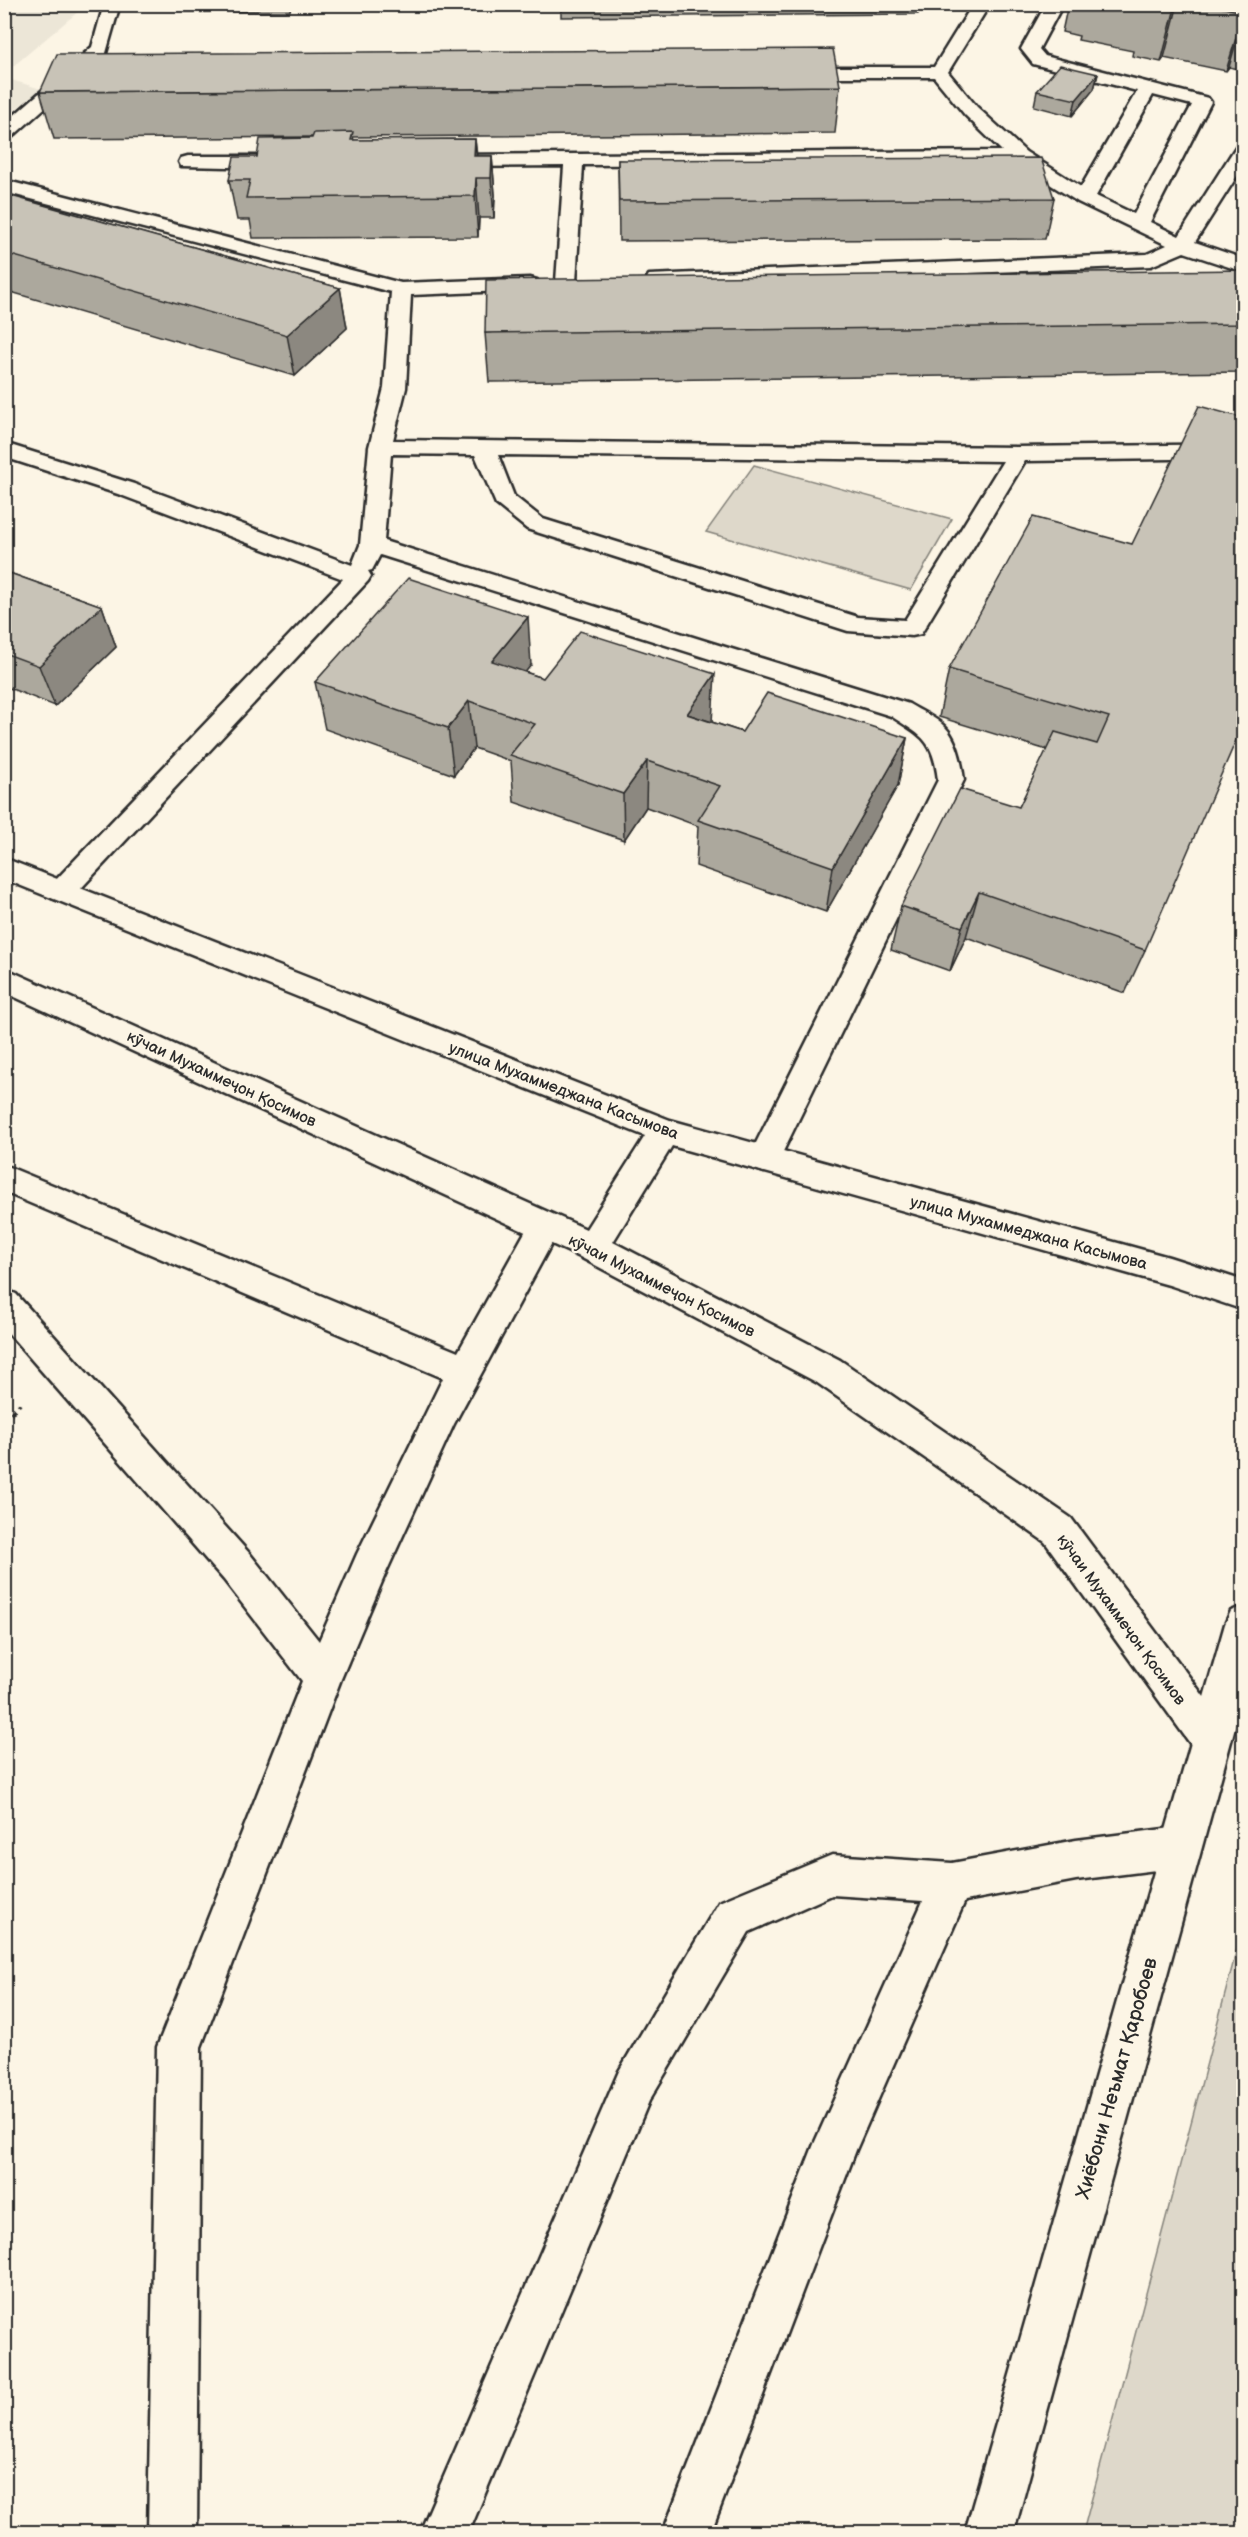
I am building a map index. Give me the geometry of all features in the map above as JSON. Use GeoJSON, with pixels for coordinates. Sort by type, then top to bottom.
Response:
{"type":"FeatureCollection","features":[{"type":"Feature","properties":{"kind":"main road"},"geometry":{"type":"LineString","coordinates":[[4,134],[100,49],[112,4]]}},
{"type":"Feature","properties":{"kind":"main road"},"geometry":{"type":"LineString","coordinates":[[939,72],[982,4]]}},
{"type":"Feature","properties":{"kind":"main road"},"geometry":{"type":"LineString","coordinates":[[1055,4],[1030,49],[1039,60],[1198,99],[1203,104],[1138,225]]}},
{"type":"Feature","properties":{"kind":"main road"},"geometry":{"type":"LineString","coordinates":[[82,71],[106,71]]}},
{"type":"Feature","properties":{"kind":"main road"},"geometry":{"type":"LineString","coordinates":[[773,72],[939,72]]}},
{"type":"Feature","properties":{"kind":"main road"},"geometry":{"type":"LineString","coordinates":[[939,72],[971,111],[1019,156],[1085,198],[1183,245],[1244,266]]}},
{"type":"Feature","properties":{"kind":"main road"},"geometry":{"type":"LineString","coordinates":[[1085,198],[1148,87]]}},
{"type":"Feature","properties":{"kind":"main road"},"geometry":{"type":"LineString","coordinates":[[637,279],[1151,260],[1183,245],[1244,149]]}},
{"type":"Feature","properties":{"kind":"main road"},"geometry":{"type":"LineString","coordinates":[[434,161],[1019,156]]}},
{"type":"Feature","properties":{"kind":"main road"},"geometry":{"type":"LineString","coordinates":[[566,282],[574,161]]}},
{"type":"Feature","properties":{"kind":"main road"},"geometry":{"type":"LineString","coordinates":[[188,162],[294,162]]}},
{"type":"Feature","properties":{"kind":"main road"},"geometry":{"type":"LineString","coordinates":[[4,186],[400,289],[590,281]]}},
{"type":"Feature","properties":{"kind":"main road"},"geometry":{"type":"LineString","coordinates":[[62,891],[359,576],[372,544],[380,447],[395,388],[400,289]]}},
{"type":"Feature","properties":{"kind":"main road"},"geometry":{"type":"LineString","coordinates":[[380,447],[1018,454],[1244,452]]}},
{"type":"Feature","properties":{"kind":"main road"},"geometry":{"type":"LineString","coordinates":[[484,448],[504,499],[535,524],[857,625],[912,628],[1018,454]]}},
{"type":"Feature","properties":{"kind":"main road"},"geometry":{"type":"LineString","coordinates":[[4,450],[126,489],[359,576]]}},
{"type":"Feature","properties":{"kind":"main road"},"geometry":{"type":"LineString","coordinates":[[372,544],[900,710],[936,733],[949,762],[951,780],[764,1159]]}},
{"type":"Feature","properties":{"kind":"main road","name":"улица Мухаммеджана Касымова"},"geometry":{"type":"LineString","coordinates":[[4,868],[665,1131],[1169,1270],[1244,1296]]}},
{"type":"Feature","properties":{"kind":"main road","name":"кӯчаи Мухаммеҷон Қосимов"},"geometry":{"type":"LineString","coordinates":[[4,979],[592,1247],[828,1371],[1058,1530],[1211,1739]]}},
{"type":"Feature","properties":{"kind":"main road"},"geometry":{"type":"LineString","coordinates":[[592,1247],[665,1131]]}},
{"type":"Feature","properties":{"kind":"main road"},"geometry":{"type":"LineString","coordinates":[[4,1178],[465,1371]]}},
{"type":"Feature","properties":{"kind":"main road"},"geometry":{"type":"LineString","coordinates":[[173,2532],[179,2047],[323,1677],[370,1567],[442,1413],[545,1226]]}},
{"type":"Feature","properties":{"kind":"main road"},"geometry":{"type":"LineString","coordinates":[[4,1304],[237,1567],[323,1677]]}},
{"type":"Feature","properties":{"kind":"main road","name":"Хиёбони Неъмат Қаробоев"},"geometry":{"type":"LineString","coordinates":[[989,2532],[1244,1624]]}},
{"type":"Feature","properties":{"kind":"main road"},"geometry":{"type":"LineString","coordinates":[[444,2532],[634,2086],[734,1917],[832,1875],[952,1883],[1076,1860],[1180,1847]]}},
{"type":"Feature","properties":{"kind":"main road"},"geometry":{"type":"LineString","coordinates":[[687,2532],[836,2144],[952,1883]]}},
{"type":"Feature","properties":{"kind":"shaded area"},"geometry":{"type":"Polygon","coordinates":[[[5,4],[86,4],[86,5],[5,73],[5,4]]]}},
{"type":"Feature","properties":{"kind":"shaded area"},"geometry":{"type":"Polygon","coordinates":[[[4,78],[41,89],[5,117],[4,78]]]}},
{"type":"Feature","properties":{"kind":"shaded area"},"geometry":{"type":"Polygon","coordinates":[[[754,465],[952,519],[911,590],[706,532],[754,465]]]}},
{"type":"Feature","properties":{"kind":"shaded area"},"geometry":{"type":"Polygon","coordinates":[[[1243,1926],[1243,2532],[1083,2532],[1243,1926]]]}},
{"type":"Feature","properties":{"kind":"building"},"geometry":{"type":"Polygon","coordinates":[[[1206,4],[1244,4],[1244,11],[1243,12],[1206,4]]]}},
{"type":"Feature","properties":{"kind":"building"},"geometry":{"type":"Polygon","coordinates":[[[833,49],[840,86],[40,92],[57,54],[833,49]]]}},
{"type":"Feature","properties":{"kind":"building"},"geometry":{"type":"Polygon","coordinates":[[[1060,65],[1098,74],[1076,100],[1037,91],[1060,65]]]}},
{"type":"Feature","properties":{"kind":"building"},"geometry":{"type":"Polygon","coordinates":[[[353,132],[351,140],[475,139],[474,156],[492,156],[491,178],[476,178],[475,196],[246,198],[250,180],[229,180],[234,157],[257,157],[260,139],[312,138],[314,133],[353,132]]]}},
{"type":"Feature","properties":{"kind":"building"},"geometry":{"type":"Polygon","coordinates":[[[1041,158],[1054,198],[619,201],[618,160],[1041,158]]]}},
{"type":"Feature","properties":{"kind":"building"},"geometry":{"type":"Polygon","coordinates":[[[4,194],[340,288],[287,335],[4,253],[4,194]]]}},
{"type":"Feature","properties":{"kind":"building"},"geometry":{"type":"Polygon","coordinates":[[[1244,270],[1244,324],[485,333],[486,280],[1244,270]]]}},
{"type":"Feature","properties":{"kind":"building"},"geometry":{"type":"Polygon","coordinates":[[[1199,406],[1244,418],[1244,722],[1145,950],[979,892],[962,927],[901,906],[960,789],[1019,807],[1055,732],[1097,744],[1109,717],[949,669],[1033,517],[1132,544],[1199,406]]]}},
{"type":"Feature","properties":{"kind":"building"},"geometry":{"type":"Polygon","coordinates":[[[4,571],[102,606],[39,666],[4,653],[4,571]]]}},
{"type":"Feature","properties":{"kind":"building"},"geometry":{"type":"Polygon","coordinates":[[[408,578],[528,617],[492,661],[543,678],[580,631],[715,674],[687,714],[742,732],[767,693],[907,738],[833,867],[698,820],[720,786],[647,761],[623,794],[510,755],[535,724],[469,701],[448,728],[315,682],[408,578]]]}}]}
